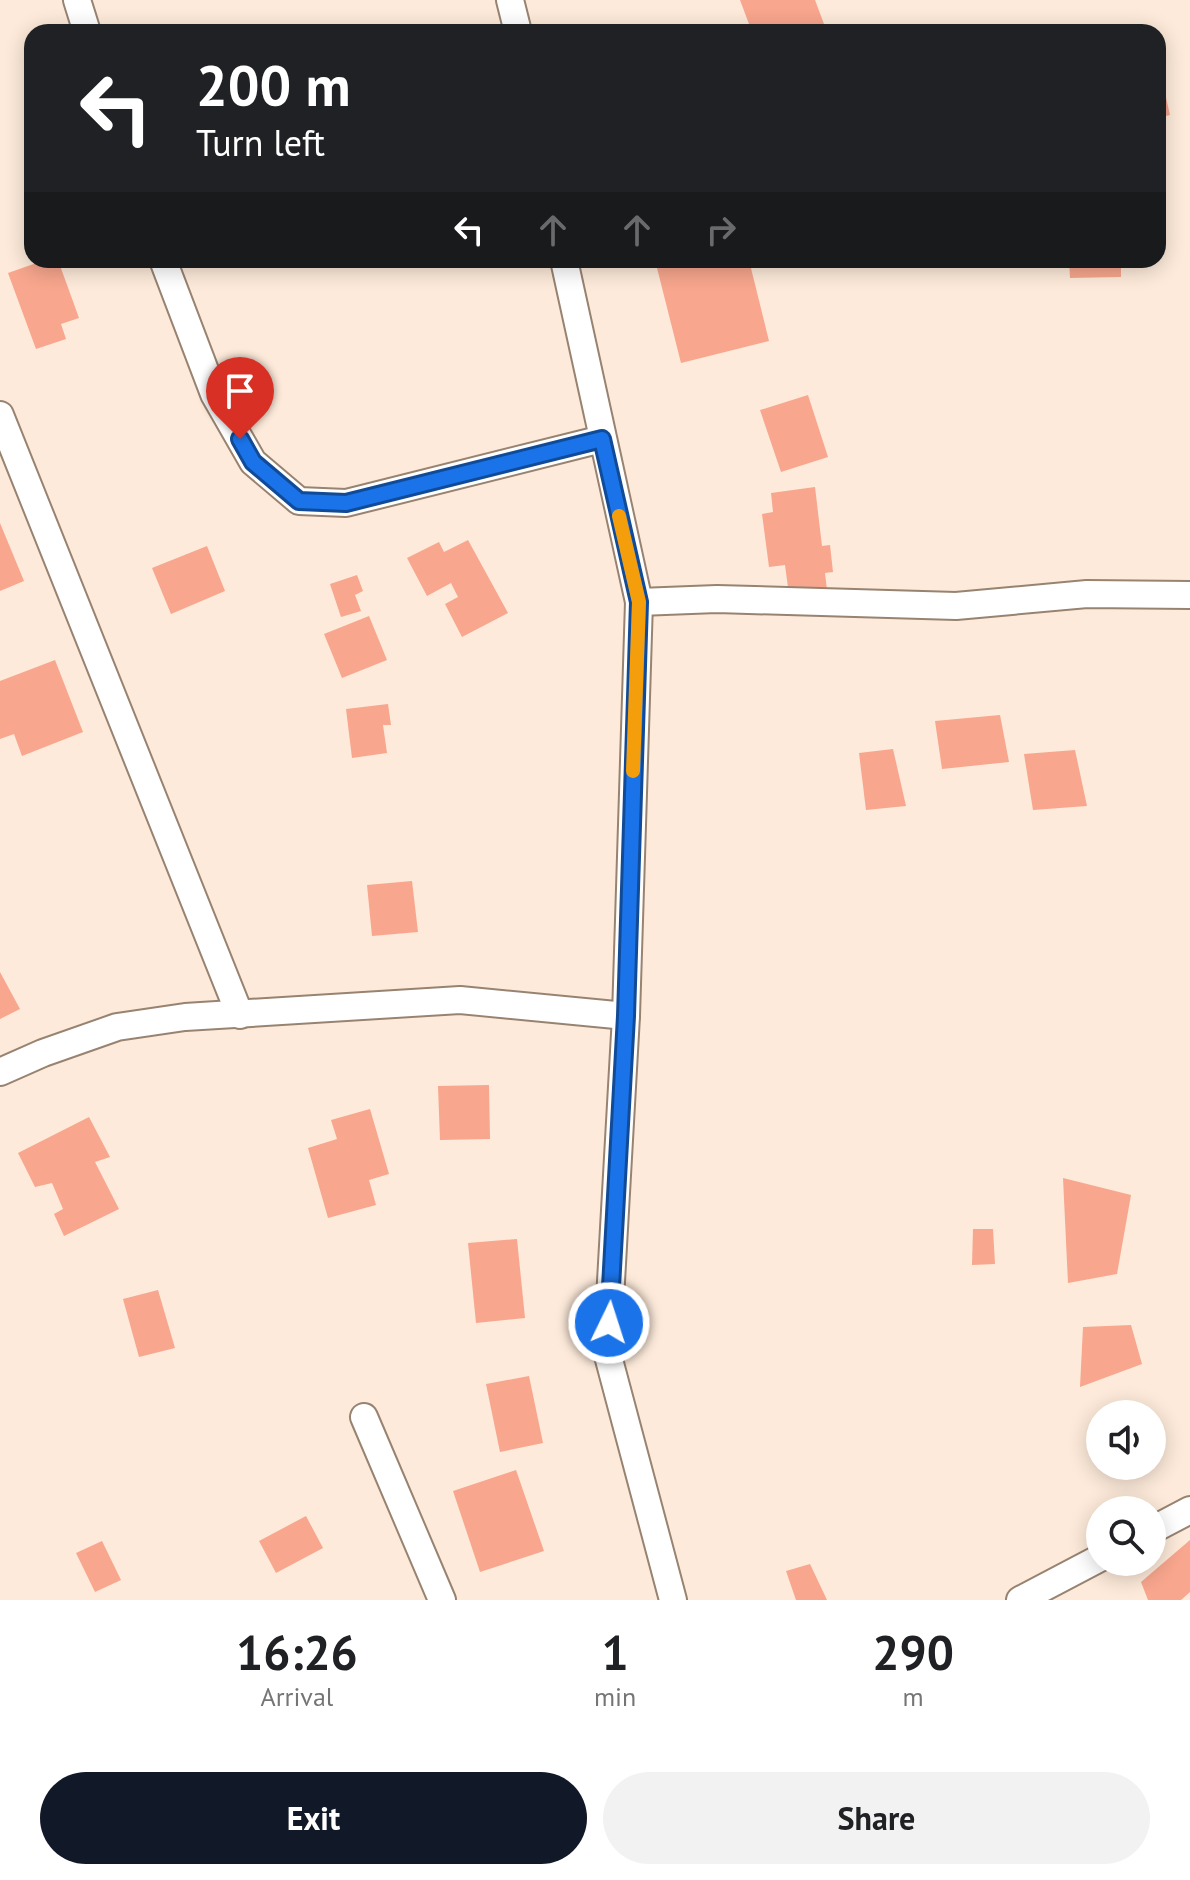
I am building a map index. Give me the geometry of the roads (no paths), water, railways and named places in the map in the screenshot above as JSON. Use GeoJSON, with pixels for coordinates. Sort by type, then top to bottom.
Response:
{"type":"FeatureCollection","features":[{"type":"Feature","properties":{"kind":"street"},"geometry":{"type":"LineString","coordinates":[[77,0],[84,24]]}},
{"type":"Feature","properties":{"kind":"street"},"geometry":{"type":"LineString","coordinates":[[510,0],[516,24]]}},
{"type":"Feature","properties":{"kind":"street"},"geometry":{"type":"LineString","coordinates":[[166,268],[214,394],[253,462],[299,501],[346,503],[602,439]]}},
{"type":"Feature","properties":{"kind":"street"},"geometry":{"type":"LineString","coordinates":[[566,268],[639,602],[626,1016],[607,1352],[673,1600]]}},
{"type":"Feature","properties":{"kind":"street"},"geometry":{"type":"LineString","coordinates":[[0,415],[240,1015]]}},
{"type":"Feature","properties":{"kind":"street"},"geometry":{"type":"LineString","coordinates":[[639,602],[717,599],[956,606],[1087,594],[1190,595]]}},
{"type":"Feature","properties":{"kind":"street"},"geometry":{"type":"LineString","coordinates":[[0,1072],[117,1027],[185,1017],[460,1000],[626,1016]]}},
{"type":"Feature","properties":{"kind":"street"},"geometry":{"type":"LineString","coordinates":[[364,1417],[442,1600]]}},
{"type":"Feature","properties":{"kind":"street"},"geometry":{"type":"LineString","coordinates":[[1166,1523],[1190,1510]]}},
{"type":"Feature","properties":{"kind":"street"},"geometry":{"type":"LineString","coordinates":[[1020,1600],[1086,1565]]}}]}
